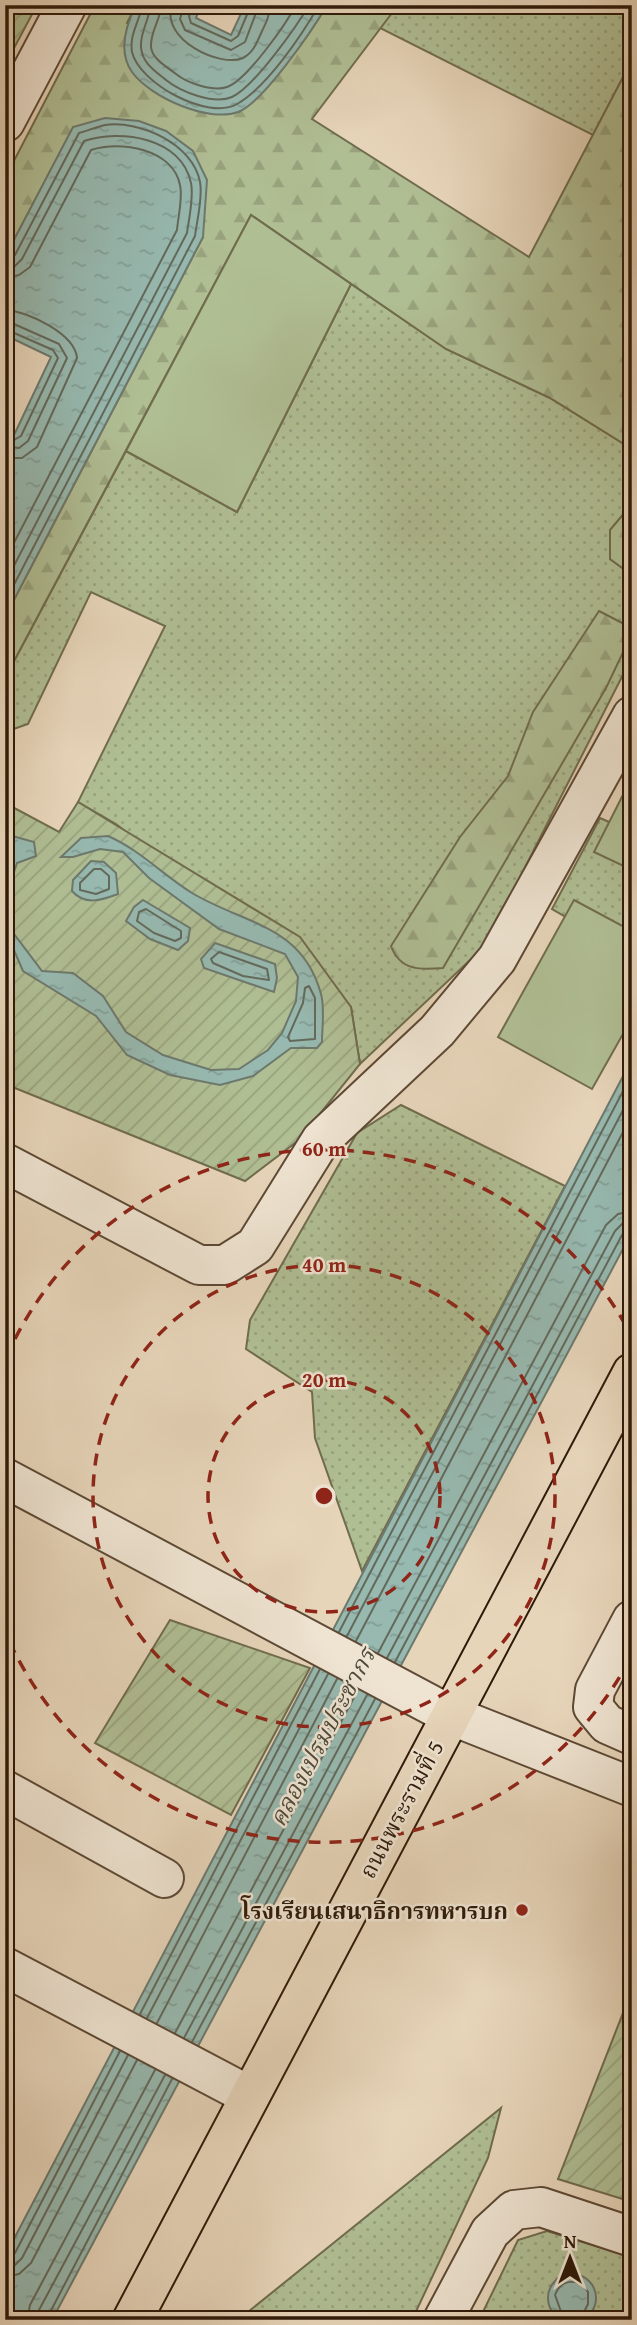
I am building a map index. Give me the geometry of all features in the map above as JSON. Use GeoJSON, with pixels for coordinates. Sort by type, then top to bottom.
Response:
{"type":"FeatureCollection","features":[{"type":"Feature","properties":{"kind":"main road","name":"ถนนพระรามที่ 5"},"geometry":{"type":"LineString","coordinates":[[132,2320],[632,1373]]}},
{"type":"Feature","properties":{"kind":"lane"},"geometry":{"type":"LineString","coordinates":[[5,122],[67,5]]}},
{"type":"Feature","properties":{"kind":"lane"},"geometry":{"type":"LineString","coordinates":[[5,1163],[199,1265],[225,1265],[255,1246],[321,1140],[437,1031],[497,959],[632,716]]}},
{"type":"Feature","properties":{"kind":"lane"},"geometry":{"type":"LineString","coordinates":[[5,1478],[450,1716],[632,1787]]}},
{"type":"Feature","properties":{"kind":"lane"},"geometry":{"type":"LineString","coordinates":[[632,1620],[595,1690],[593,1707],[607,1724],[632,1735]]}},
{"type":"Feature","properties":{"kind":"lane"},"geometry":{"type":"LineString","coordinates":[[7,1797],[164,1878]]}},
{"type":"Feature","properties":{"kind":"lane"},"geometry":{"type":"LineString","coordinates":[[5,1967],[250,2096]]}},
{"type":"Feature","properties":{"kind":"lane"},"geometry":{"type":"LineString","coordinates":[[443,2320],[490,2232],[514,2210],[541,2207],[632,2237]]}},
{"type":"Feature","properties":{"kind":"green space"},"geometry":{"type":"Polygon","coordinates":[[[5,5],[37,5],[5,65],[5,5]]]}},
{"type":"Feature","properties":{"kind":"green space"},"geometry":{"type":"Polygon","coordinates":[[[95,5],[136,5],[127,23],[239,112],[287,62],[327,5],[398,5],[312,119],[529,257],[632,60],[632,449],[550,398],[446,349],[251,215],[5,678],[5,617],[203,237],[73,128],[5,257],[5,178],[95,5]]]}},
{"type":"Feature","properties":{"kind":"green space"},"geometry":{"type":"Polygon","coordinates":[[[398,5],[632,5],[632,60],[593,135],[380,28],[398,5]]]}},
{"type":"Feature","properties":{"kind":"green space"},"geometry":{"type":"Polygon","coordinates":[[[251,215],[351,284],[237,512],[126,451],[251,215]]]}},
{"type":"Feature","properties":{"kind":"green space"},"geometry":{"type":"Polygon","coordinates":[[[351,284],[446,349],[550,398],[632,449],[632,504],[610,530],[610,559],[632,575],[632,657],[485,946],[360,1064],[351,1007],[116,824],[78,802],[165,626],[91,592],[28,724],[5,732],[5,678],[126,451],[237,512],[351,284]]]}},
{"type":"Feature","properties":{"kind":"green space"},"geometry":{"type":"Polygon","coordinates":[[[632,504],[632,575],[610,559],[610,530],[632,504]]]}},
{"type":"Feature","properties":{"kind":"green space"},"geometry":{"type":"Polygon","coordinates":[[[599,611],[626,625],[628,642],[606,688],[443,968],[419,969],[406,964],[391,946],[460,837],[508,776],[533,712],[599,611]]]}},
{"type":"Feature","properties":{"kind":"green space"},"geometry":{"type":"Polygon","coordinates":[[[632,777],[632,870],[594,852],[632,777]]]}},
{"type":"Feature","properties":{"kind":"green space"},"geometry":{"type":"Polygon","coordinates":[[[78,802],[300,937],[351,1007],[360,1064],[299,1140],[245,1181],[5,1084],[5,803],[59,832],[78,802]]]}},
{"type":"Feature","properties":{"kind":"green space"},"geometry":{"type":"Polygon","coordinates":[[[600,818],[632,832],[632,955],[552,909],[600,818]]]}},
{"type":"Feature","properties":{"kind":"green space"},"geometry":{"type":"Polygon","coordinates":[[[574,900],[632,931],[632,1018],[592,1089],[498,1037],[574,900]]]}},
{"type":"Feature","properties":{"kind":"green space"},"geometry":{"type":"Polygon","coordinates":[[[401,1105],[565,1186],[362,1571],[315,1438],[312,1392],[246,1349],[250,1320],[357,1133],[401,1105]]]}},
{"type":"Feature","properties":{"kind":"green space"},"geometry":{"type":"Polygon","coordinates":[[[170,1620],[310,1668],[231,1815],[95,1743],[170,1620]]]}},
{"type":"Feature","properties":{"kind":"green space"},"geometry":{"type":"Polygon","coordinates":[[[632,1990],[632,2202],[558,2179],[632,1990]]]}},
{"type":"Feature","properties":{"kind":"green space"},"geometry":{"type":"Polygon","coordinates":[[[501,2108],[488,2158],[412,2320],[238,2320],[501,2108]]]}},
{"type":"Feature","properties":{"kind":"green space"},"geometry":{"type":"Polygon","coordinates":[[[547,2231],[632,2257],[632,2287],[621,2320],[479,2320],[518,2240],[547,2231]]]}},
{"type":"Feature","properties":{"kind":"water"},"geometry":{"type":"Polygon","coordinates":[[[136,5],[201,5],[196,18],[231,35],[245,5],[327,5],[287,64],[260,95],[238,112],[211,114],[180,106],[166,99],[132,72],[124,47],[129,21],[136,5]]]}},
{"type":"Feature","properties":{"kind":"water"},"geometry":{"type":"Polygon","coordinates":[[[105,118],[139,121],[166,131],[193,151],[207,180],[203,237],[5,617],[5,429],[15,433],[51,357],[5,335],[5,257],[73,127],[105,118]]]}},
{"type":"Feature","properties":{"kind":"water"},"geometry":{"type":"Polygon","coordinates":[[[5,834],[34,842],[36,856],[17,863],[11,881],[5,881],[5,834]]]}},
{"type":"Feature","properties":{"kind":"water"},"geometry":{"type":"Polygon","coordinates":[[[108,836],[131,848],[192,893],[270,930],[286,940],[300,954],[312,971],[321,994],[322,1042],[317,1048],[291,1048],[253,1076],[220,1085],[170,1075],[127,1055],[96,1016],[23,971],[10,941],[5,939],[5,922],[42,971],[73,973],[103,996],[126,1032],[163,1055],[211,1070],[239,1069],[268,1050],[282,1033],[296,1001],[298,977],[285,954],[219,929],[149,878],[123,852],[100,849],[73,857],[61,857],[81,838],[108,836]]]}},
{"type":"Feature","properties":{"kind":"water"},"geometry":{"type":"Polygon","coordinates":[[[91,861],[104,862],[116,873],[118,894],[100,900],[88,900],[72,891],[73,880],[91,861]]]}},
{"type":"Feature","properties":{"kind":"water"},"geometry":{"type":"Polygon","coordinates":[[[143,900],[190,928],[188,941],[178,950],[150,939],[126,921],[134,907],[143,900]]]}},
{"type":"Feature","properties":{"kind":"water"},"geometry":{"type":"Polygon","coordinates":[[[215,943],[275,964],[277,978],[274,992],[204,968],[201,959],[215,943]]]}},
{"type":"Feature","properties":{"kind":"water","name":"คลองเปรมประชากร"},"geometry":{"type":"Polygon","coordinates":[[[632,1059],[632,1232],[52,2320],[5,2320],[5,2256],[632,1059]]]}},
{"type":"Feature","properties":{"kind":"water"},"geometry":{"type":"Polygon","coordinates":[[[572,2274],[589,2281],[596,2298],[589,2315],[572,2322],[555,2315],[548,2298],[555,2281],[572,2274]]]}},
{"type":"Feature","properties":{"kind":"place","name":"โรงเรียนเสนาธิการทหารบก"},"geometry":{"type":"Point","coordinates":[522,1910]}}]}
